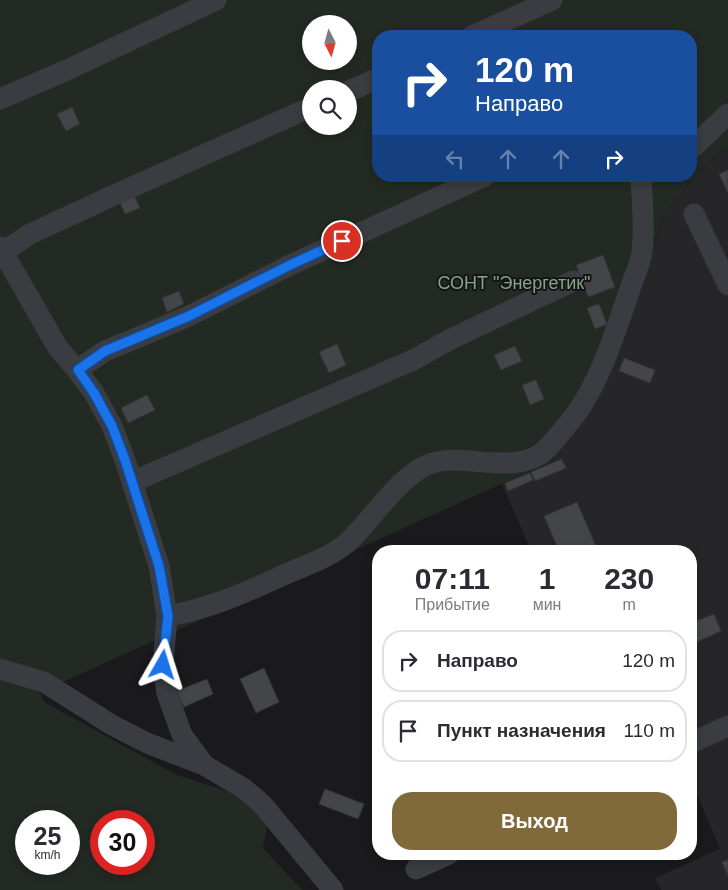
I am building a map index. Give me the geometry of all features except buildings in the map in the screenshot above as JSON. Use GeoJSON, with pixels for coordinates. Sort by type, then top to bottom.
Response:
{"type":"FeatureCollection","features":[{"type":"Feature","properties":{"kind":"street"},"geometry":{"type":"LineString","coordinates":[[0,99],[67,70],[216,0]]}},
{"type":"Feature","properties":{"kind":"street"},"geometry":{"type":"LineString","coordinates":[[485,30],[552,0]]}},
{"type":"Feature","properties":{"kind":"street"},"geometry":{"type":"LineString","coordinates":[[357,88],[372,81]]}},
{"type":"Feature","properties":{"kind":"street"},"geometry":{"type":"LineString","coordinates":[[204,765],[182,735],[167,693],[163,665],[168,616],[159,566],[125,460],[112,426],[94,393],[78,370],[58,348],[1,249],[112,196],[302,111]]}},
{"type":"Feature","properties":{"kind":"street"},"geometry":{"type":"LineString","coordinates":[[697,142],[728,114]]}},
{"type":"Feature","properties":{"kind":"street"},"geometry":{"type":"LineString","coordinates":[[78,370],[105,351],[189,316],[288,266],[472,182]]}},
{"type":"Feature","properties":{"kind":"street"},"geometry":{"type":"LineString","coordinates":[[168,616],[189,613],[228,600],[332,554],[348,542],[405,481],[433,462],[449,460],[499,464],[518,463],[535,458],[547,450],[585,400],[613,338],[642,254],[641,182]]}},
{"type":"Feature","properties":{"kind":"street"},"geometry":{"type":"LineString","coordinates":[[694,214],[728,285]]}},
{"type":"Feature","properties":{"kind":"street"},"geometry":{"type":"LineString","coordinates":[[132,482],[413,360],[451,339],[573,281]]}},
{"type":"Feature","properties":{"kind":"street"},"geometry":{"type":"LineString","coordinates":[[0,669],[44,682],[112,725],[147,743],[204,765],[243,788],[262,804],[327,888]]}},
{"type":"Feature","properties":{"kind":"street"},"geometry":{"type":"LineString","coordinates":[[697,740],[728,726]]}},
{"type":"Feature","properties":{"kind":"street"},"geometry":{"type":"LineString","coordinates":[[416,869],[436,860]]}},
{"type":"Feature","properties":{"kind":"shaded area"},"geometry":{"type":"Polygon","coordinates":[[[728,147],[728,890],[661,890],[655,878],[720,849],[697,794],[697,545],[528,545],[502,484],[550,462],[598,400],[663,217],[689,182],[697,182],[697,172],[728,147]]]}},
{"type":"Feature","properties":{"kind":"green space","name":"СОНТ \"Энергетик\""},"geometry":{"type":"Polygon","coordinates":[[[0,0],[728,0],[728,147],[697,172],[697,30],[372,30],[372,182],[689,182],[663,217],[598,400],[550,462],[40,691],[44,702],[175,774],[238,795],[268,822],[263,848],[302,890],[0,890],[0,0]]]}},
{"type":"Feature","properties":{"kind":"route"},"geometry":{"type":"LineString","coordinates":[[163,665],[168,616],[159,566],[125,460],[112,426],[94,393],[78,370],[105,351],[189,316],[342,241]]}}]}
